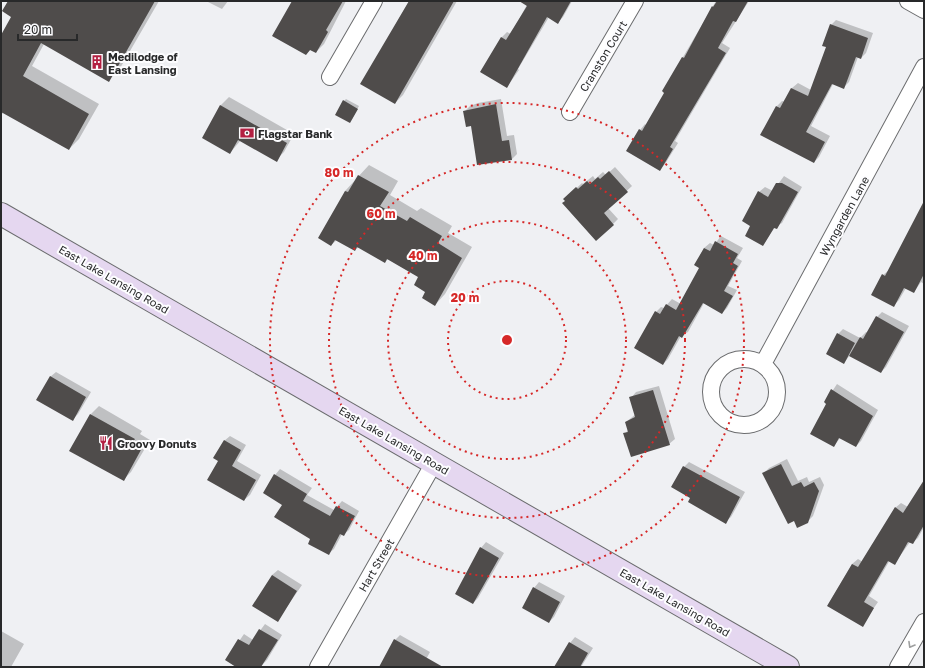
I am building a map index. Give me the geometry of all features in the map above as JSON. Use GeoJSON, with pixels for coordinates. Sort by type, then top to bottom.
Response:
{"type":"FeatureCollection","features":[{"type":"Feature","properties":{"kind":"main road","name":"East Lake Lansing Road"},"geometry":{"type":"LineString","coordinates":[[1,214],[434,463],[780,665]]}},
{"type":"Feature","properties":{"kind":"street"},"geometry":{"type":"LineString","coordinates":[[330,77],[374,1]]}},
{"type":"Feature","properties":{"kind":"street","name":"Cranston Court"},"geometry":{"type":"LineString","coordinates":[[570,112],[635,1]]}},
{"type":"Feature","properties":{"kind":"street"},"geometry":{"type":"LineString","coordinates":[[908,1],[924,10]]}},
{"type":"Feature","properties":{"kind":"street","name":"Wyngarden Lane"},"geometry":{"type":"LineString","coordinates":[[763,364],[924,67]]}},
{"type":"Feature","properties":{"kind":"street"},"geometry":{"type":"LineString","coordinates":[[742,358],[753,359],[763,364],[771,372],[776,382],[778,393],[776,403],[770,413],[762,420],[752,424],[741,425],[730,422],[721,416],[714,407],[711,397],[711,385],[715,375],[722,366],[731,360],[742,358]]}},
{"type":"Feature","properties":{"kind":"street","name":"Hart Street"},"geometry":{"type":"LineString","coordinates":[[318,667],[434,463]]}},
{"type":"Feature","properties":{"kind":"street"},"geometry":{"type":"LineString","coordinates":[[898,667],[924,622]]}},
{"type":"Feature","properties":{"kind":"building","name":"Medilodge of East Lansing"},"geometry":{"type":"Polygon","coordinates":[[[8,1],[155,1],[109,82],[41,43],[23,76],[89,114],[69,150],[1,112],[1,35],[11,17],[2,11],[8,1]]]}},
{"type":"Feature","properties":{"kind":"building"},"geometry":{"type":"Polygon","coordinates":[[[292,1],[343,1],[326,30],[328,32],[316,53],[310,50],[306,55],[272,36],[292,1]]]}},
{"type":"Feature","properties":{"kind":"building"},"geometry":{"type":"Polygon","coordinates":[[[409,1],[454,1],[395,104],[360,84],[409,1]]]}},
{"type":"Feature","properties":{"kind":"building"},"geometry":{"type":"Polygon","coordinates":[[[519,1],[571,1],[558,24],[547,17],[507,88],[480,72],[501,37],[506,40],[527,6],[519,1]]]}},
{"type":"Feature","properties":{"kind":"building"},"geometry":{"type":"Polygon","coordinates":[[[717,1],[748,1],[736,22],[733,21],[718,48],[726,53],[670,147],[673,149],[660,171],[626,151],[639,129],[642,131],[664,93],[662,91],[682,57],[684,58],[712,6],[713,7],[717,1]]]}},
{"type":"Feature","properties":{"kind":"building"},"geometry":{"type":"Polygon","coordinates":[[[830,24],[868,38],[861,59],[856,57],[844,89],[832,84],[806,132],[825,142],[814,163],[760,135],[776,106],[780,108],[791,88],[808,96],[826,47],[822,46],[830,24]]]}},
{"type":"Feature","properties":{"kind":"building"},"geometry":{"type":"Polygon","coordinates":[[[343,100],[358,109],[350,123],[335,115],[343,100]]]}},
{"type":"Feature","properties":{"kind":"building"},"geometry":{"type":"Polygon","coordinates":[[[496,104],[502,141],[509,140],[512,160],[477,165],[471,126],[466,127],[463,111],[496,104]]]}},
{"type":"Feature","properties":{"kind":"building"},"geometry":{"type":"Polygon","coordinates":[[[220,105],[287,143],[277,162],[238,140],[230,154],[202,138],[220,105]]]}},
{"type":"Feature","properties":{"kind":"building"},"geometry":{"type":"Polygon","coordinates":[[[609,171],[628,192],[604,213],[614,225],[596,241],[562,203],[565,201],[563,199],[576,187],[578,189],[587,181],[590,184],[598,177],[600,179],[609,171]]]}},
{"type":"Feature","properties":{"kind":"building"},"geometry":{"type":"Polygon","coordinates":[[[358,175],[389,192],[380,206],[407,221],[410,217],[442,236],[438,243],[462,258],[435,306],[422,298],[425,292],[414,285],[418,277],[387,259],[385,263],[357,247],[355,251],[335,240],[331,246],[318,238],[345,191],[348,192],[358,175]]]}},
{"type":"Feature","properties":{"kind":"building"},"geometry":{"type":"Polygon","coordinates":[[[776,183],[782,183],[798,192],[777,229],[774,228],[763,246],[745,236],[750,226],[742,221],[758,191],[768,197],[776,183]]]}},
{"type":"Feature","properties":{"kind":"building"},"geometry":{"type":"Polygon","coordinates":[[[924,201],[924,274],[914,293],[904,288],[894,307],[871,295],[882,274],[885,276],[924,201]]]}},
{"type":"Feature","properties":{"kind":"building"},"geometry":{"type":"Polygon","coordinates":[[[715,241],[738,254],[733,263],[738,266],[724,291],[733,296],[722,314],[703,303],[682,338],[679,336],[663,365],[634,348],[655,311],[660,314],[666,304],[676,310],[699,268],[694,265],[704,248],[710,251],[715,241]]]}},
{"type":"Feature","properties":{"kind":"building"},"geometry":{"type":"Polygon","coordinates":[[[876,316],[904,332],[881,373],[849,356],[860,337],[863,339],[876,316]]]}},
{"type":"Feature","properties":{"kind":"building"},"geometry":{"type":"Polygon","coordinates":[[[837,333],[855,343],[844,364],[826,354],[837,333]]]}},
{"type":"Feature","properties":{"kind":"building"},"geometry":{"type":"Polygon","coordinates":[[[50,376],[86,397],[73,421],[36,400],[50,376]]]}},
{"type":"Feature","properties":{"kind":"building"},"geometry":{"type":"Polygon","coordinates":[[[831,389],[873,416],[856,447],[839,438],[834,447],[810,434],[826,404],[824,402],[831,389]]]}},
{"type":"Feature","properties":{"kind":"building"},"geometry":{"type":"Polygon","coordinates":[[[653,390],[670,445],[631,457],[623,433],[628,432],[625,422],[635,417],[629,397],[653,390]]]}},
{"type":"Feature","properties":{"kind":"building"},"geometry":{"type":"Polygon","coordinates":[[[90,414],[135,439],[133,442],[142,448],[124,481],[69,451],[90,414]]]}},
{"type":"Feature","properties":{"kind":"building"},"geometry":{"type":"Polygon","coordinates":[[[224,440],[241,450],[232,466],[256,480],[244,501],[207,480],[218,461],[213,458],[224,440]]]}},
{"type":"Feature","properties":{"kind":"building"},"geometry":{"type":"Polygon","coordinates":[[[781,464],[792,486],[801,482],[804,487],[814,482],[819,491],[808,523],[797,528],[794,521],[788,524],[762,473],[781,464]]]}},
{"type":"Feature","properties":{"kind":"building"},"geometry":{"type":"Polygon","coordinates":[[[683,466],[740,497],[726,524],[688,502],[690,498],[671,487],[683,466]]]}},
{"type":"Feature","properties":{"kind":"building"},"geometry":{"type":"Polygon","coordinates":[[[274,474],[307,494],[303,501],[330,516],[336,506],[355,516],[344,536],[340,534],[329,555],[308,544],[310,539],[274,517],[282,505],[263,493],[274,474]]]}},
{"type":"Feature","properties":{"kind":"building"},"geometry":{"type":"Polygon","coordinates":[[[924,480],[924,525],[913,544],[908,542],[895,565],[888,561],[864,602],[874,608],[863,627],[827,606],[852,564],[858,567],[895,507],[903,513],[924,480]]]}},
{"type":"Feature","properties":{"kind":"building"},"geometry":{"type":"Polygon","coordinates":[[[480,547],[499,558],[473,604],[455,594],[480,547]]]}},
{"type":"Feature","properties":{"kind":"building"},"geometry":{"type":"Polygon","coordinates":[[[272,575],[297,591],[278,622],[252,606],[272,575]]]}},
{"type":"Feature","properties":{"kind":"building"},"geometry":{"type":"Polygon","coordinates":[[[533,587],[560,602],[549,623],[522,608],[533,587]]]}},
{"type":"Feature","properties":{"kind":"building"},"geometry":{"type":"Polygon","coordinates":[[[259,629],[278,640],[261,667],[236,667],[225,660],[238,639],[249,645],[259,629]]]}},
{"type":"Feature","properties":{"kind":"building"},"geometry":{"type":"Polygon","coordinates":[[[394,639],[443,667],[379,667],[394,639]]]}},
{"type":"Feature","properties":{"kind":"building"},"geometry":{"type":"Polygon","coordinates":[[[569,642],[588,653],[580,667],[554,667],[569,642]]]}},
{"type":"Feature","properties":{"kind":"place","name":"Medilodge of East Lansing"},"geometry":{"type":"Point","coordinates":[97,62]}},
{"type":"Feature","properties":{"kind":"place","name":"Flagstar Bank"},"geometry":{"type":"Point","coordinates":[247,133]}},
{"type":"Feature","properties":{"kind":"place","name":"Groovy Donuts"},"geometry":{"type":"Point","coordinates":[106,443]}}]}
